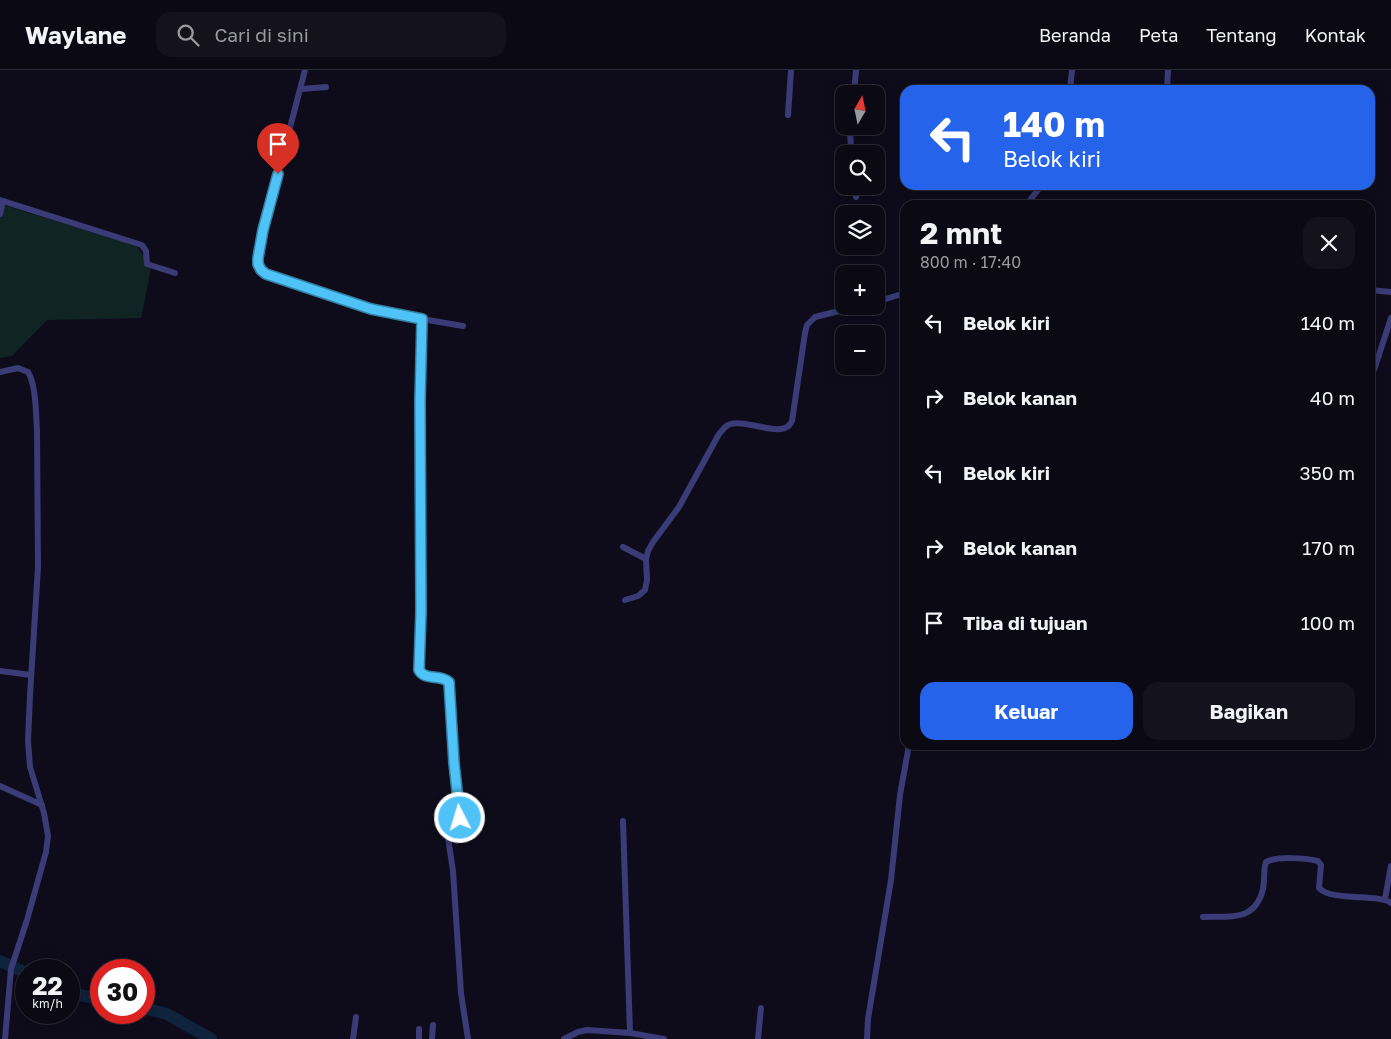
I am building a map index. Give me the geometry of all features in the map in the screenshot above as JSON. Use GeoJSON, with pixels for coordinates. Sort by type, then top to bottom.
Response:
{"type":"FeatureCollection","features":[{"type":"Feature","properties":{"kind":"street"},"geometry":{"type":"LineString","coordinates":[[305,70],[263,230],[258,258],[261,270],[266,274],[371,309],[463,326]]}},
{"type":"Feature","properties":{"kind":"street"},"geometry":{"type":"LineString","coordinates":[[788,115],[791,70]]}},
{"type":"Feature","properties":{"kind":"street"},"geometry":{"type":"LineString","coordinates":[[855,85],[856,70]]}},
{"type":"Feature","properties":{"kind":"street"},"geometry":{"type":"LineString","coordinates":[[1070,85],[1072,70]]}},
{"type":"Feature","properties":{"kind":"street"},"geometry":{"type":"LineString","coordinates":[[1167,85],[1168,70]]}},
{"type":"Feature","properties":{"kind":"street"},"geometry":{"type":"LineString","coordinates":[[301,89],[326,86]]}},
{"type":"Feature","properties":{"kind":"street"},"geometry":{"type":"LineString","coordinates":[[1030,200],[1038,190]]}},
{"type":"Feature","properties":{"kind":"street"},"geometry":{"type":"LineString","coordinates":[[0,214],[2,201],[142,245],[146,251],[147,264],[174,273]]}},
{"type":"Feature","properties":{"kind":"street"},"geometry":{"type":"LineString","coordinates":[[1375,290],[1391,292]]}},
{"type":"Feature","properties":{"kind":"street"},"geometry":{"type":"LineString","coordinates":[[885,299],[900,295]]}},
{"type":"Feature","properties":{"kind":"street"},"geometry":{"type":"LineString","coordinates":[[625,600],[638,596],[645,590],[647,580],[646,559],[653,542],[680,507],[719,434],[726,426],[739,424],[780,429],[788,427],[792,421],[807,325],[815,317],[835,312]]}},
{"type":"Feature","properties":{"kind":"street"},"geometry":{"type":"LineString","coordinates":[[1375,367],[1391,318]]}},
{"type":"Feature","properties":{"kind":"street"},"geometry":{"type":"LineString","coordinates":[[422,319],[420,401],[421,612],[419,670],[421,674],[443,678],[449,682],[454,763],[460,816],[459,819],[448,819],[446,824],[453,871],[461,993],[468,1039]]}},
{"type":"Feature","properties":{"kind":"street"},"geometry":{"type":"LineString","coordinates":[[0,372],[18,368],[28,372],[32,383],[36,408],[38,431],[38,567],[29,711],[29,758],[47,829],[46,852],[12,967],[4,1039]]}},
{"type":"Feature","properties":{"kind":"street"},"geometry":{"type":"LineString","coordinates":[[623,547],[646,559]]}},
{"type":"Feature","properties":{"kind":"street"},"geometry":{"type":"LineString","coordinates":[[0,671],[31,675]]}},
{"type":"Feature","properties":{"kind":"street"},"geometry":{"type":"LineString","coordinates":[[866,1039],[872,990],[891,880],[900,795],[908,750]]}},
{"type":"Feature","properties":{"kind":"street"},"geometry":{"type":"LineString","coordinates":[[0,786],[42,805]]}},
{"type":"Feature","properties":{"kind":"street"},"geometry":{"type":"LineString","coordinates":[[623,821],[630,1033]]}},
{"type":"Feature","properties":{"kind":"street"},"geometry":{"type":"LineString","coordinates":[[1203,917],[1235,916],[1248,913],[1257,903],[1262,892],[1266,862],[1276,859],[1318,861],[1321,865],[1319,888],[1323,892],[1388,901],[1391,866]]}},
{"type":"Feature","properties":{"kind":"street"},"geometry":{"type":"LineString","coordinates":[[758,1039],[761,1008]]}},
{"type":"Feature","properties":{"kind":"street"},"geometry":{"type":"LineString","coordinates":[[353,1039],[356,1017]]}},
{"type":"Feature","properties":{"kind":"street"},"geometry":{"type":"LineString","coordinates":[[432,1039],[433,1025]]}},
{"type":"Feature","properties":{"kind":"street"},"geometry":{"type":"LineString","coordinates":[[419,1039],[420,1029]]}},
{"type":"Feature","properties":{"kind":"street"},"geometry":{"type":"LineString","coordinates":[[564,1039],[587,1030],[630,1033],[664,1039]]}},
{"type":"Feature","properties":{"kind":"green space"},"geometry":{"type":"Polygon","coordinates":[[[0,204],[137,246],[151,268],[141,318],[47,320],[12,356],[0,358],[0,204]]]}},
{"type":"Feature","properties":{"kind":"waterway"},"geometry":{"type":"LineString","coordinates":[[0,961],[15,968]]}},
{"type":"Feature","properties":{"kind":"waterway"},"geometry":{"type":"LineString","coordinates":[[80,995],[90,997]]}},
{"type":"Feature","properties":{"kind":"waterway"},"geometry":{"type":"LineString","coordinates":[[155,1011],[167,1014],[211,1039]]}},
{"type":"Feature","properties":{"kind":"route"},"geometry":{"type":"LineString","coordinates":[[278,174],[263,230],[258,258],[261,270],[266,274],[371,309],[422,319],[420,401],[421,612],[419,670],[421,674],[447,679],[449,682],[454,763],[460,818]]}}]}
